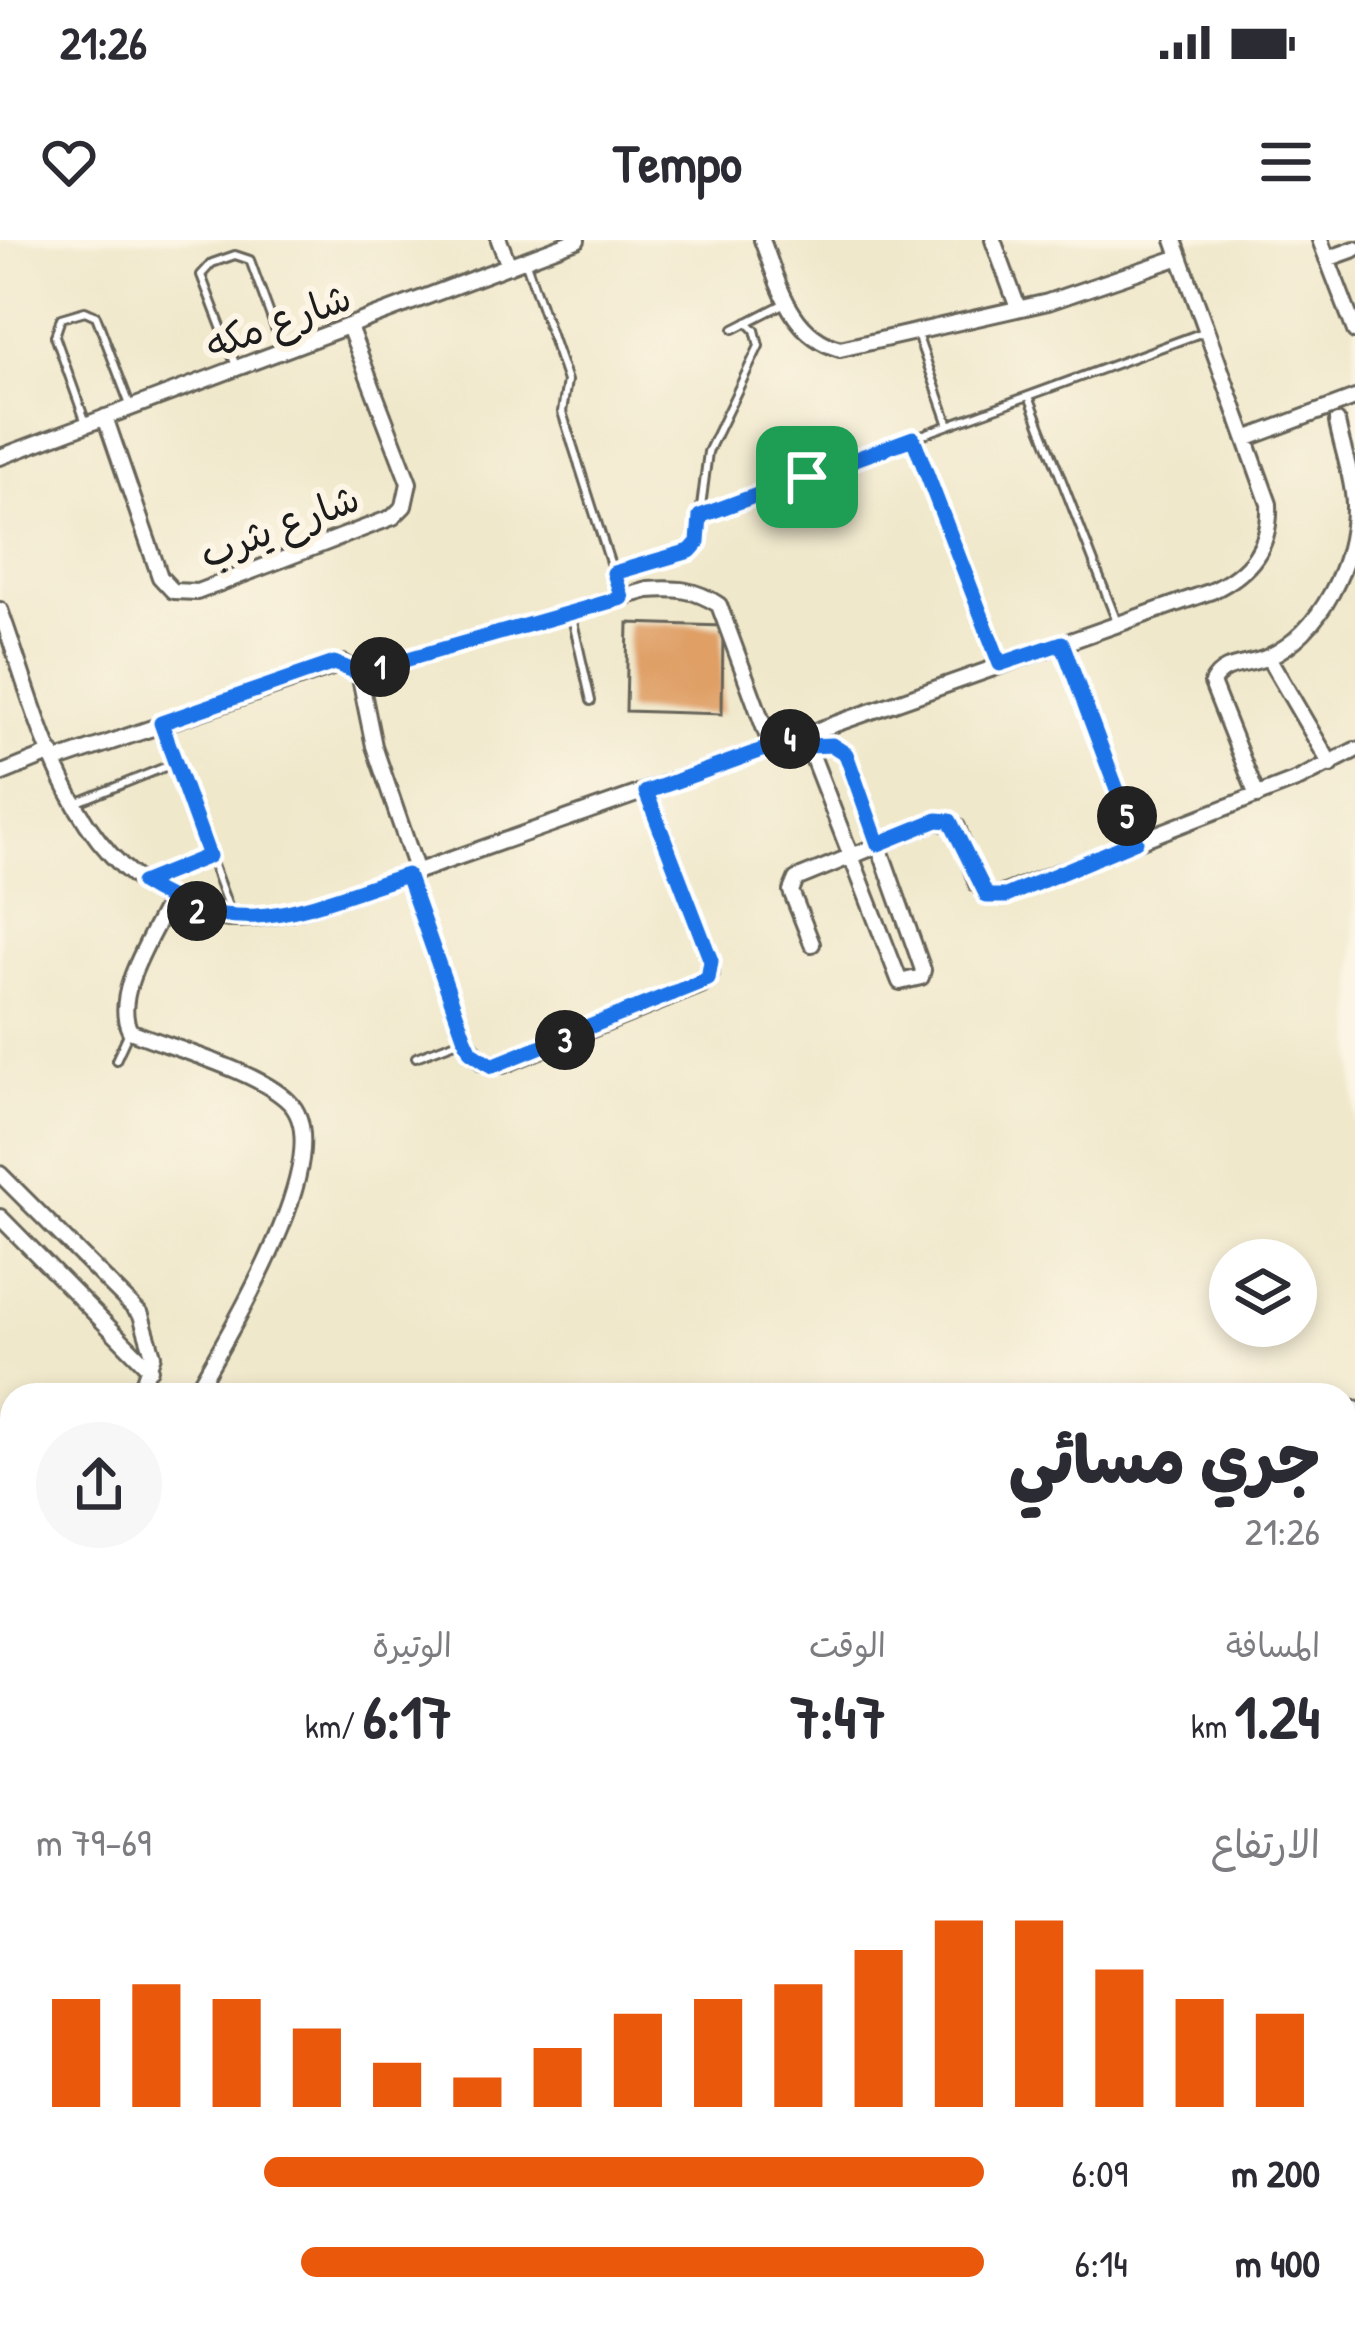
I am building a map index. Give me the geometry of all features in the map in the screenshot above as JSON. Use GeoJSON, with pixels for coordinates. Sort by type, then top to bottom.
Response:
{"type":"FeatureCollection","features":[{"type":"Feature","properties":{"kind":"street"},"geometry":{"type":"LineString","coordinates":[[499,240],[508,266]]}},
{"type":"Feature","properties":{"kind":"street","name":"شارع مكه"},"geometry":{"type":"LineString","coordinates":[[0,457],[350,329],[525,260],[541,246],[577,240]]}},
{"type":"Feature","properties":{"kind":"street"},"geometry":{"type":"LineString","coordinates":[[762,240],[786,302],[813,340],[840,349],[1018,308],[1180,257]]}},
{"type":"Feature","properties":{"kind":"street"},"geometry":{"type":"LineString","coordinates":[[993,240],[1018,308]]}},
{"type":"Feature","properties":{"kind":"street"},"geometry":{"type":"LineString","coordinates":[[0,610],[74,804],[93,837],[142,883],[169,899],[233,920],[273,916],[412,874],[771,746],[806,740],[1000,664],[1229,583],[1258,556],[1266,540],[1269,504],[1174,240]]}},
{"type":"Feature","properties":{"kind":"street"},"geometry":{"type":"LineString","coordinates":[[1320,240],[1355,331]]}},
{"type":"Feature","properties":{"kind":"street"},"geometry":{"type":"LineString","coordinates":[[1327,259],[1355,249]]}},
{"type":"Feature","properties":{"kind":"street","name":"شارع يثرب"},"geometry":{"type":"LineString","coordinates":[[105,417],[160,577],[172,591],[197,592],[393,517],[404,506],[409,483],[350,329]]}},
{"type":"Feature","properties":{"kind":"street"},"geometry":{"type":"LineString","coordinates":[[1248,438],[1355,398]]}},
{"type":"Feature","properties":{"kind":"street"},"geometry":{"type":"LineString","coordinates":[[1257,796],[1212,683],[1223,669],[1268,657],[1322,611],[1349,556],[1354,503],[1336,422]]}},
{"type":"Feature","properties":{"kind":"street"},"geometry":{"type":"LineString","coordinates":[[0,774],[334,663],[359,673],[622,598],[677,587],[700,592],[719,605],[771,746]]}},
{"type":"Feature","properties":{"kind":"street"},"geometry":{"type":"LineString","coordinates":[[1062,643],[1136,841]]}},
{"type":"Feature","properties":{"kind":"street"},"geometry":{"type":"LineString","coordinates":[[1268,657],[1330,765]]}},
{"type":"Feature","properties":{"kind":"street"},"geometry":{"type":"LineString","coordinates":[[359,673],[374,746],[412,874],[468,1046],[482,1062],[503,1065],[701,986],[711,974],[711,961],[646,792]]}},
{"type":"Feature","properties":{"kind":"street"},"geometry":{"type":"LineString","coordinates":[[806,740],[832,745],[846,754],[923,970],[920,977],[901,982],[806,740]]}},
{"type":"Feature","properties":{"kind":"street"},"geometry":{"type":"LineString","coordinates":[[812,944],[790,891],[796,879],[937,820],[957,827],[977,884],[994,898],[1257,796],[1355,750]]}},
{"type":"Feature","properties":{"kind":"street"},"geometry":{"type":"LineString","coordinates":[[169,899],[124,1002],[130,1030],[268,1087],[295,1108],[301,1122],[300,1169],[289,1205],[250,1292],[201,1383]]}},
{"type":"Feature","properties":{"kind":"street"},"geometry":{"type":"LineString","coordinates":[[0,1174],[140,1315],[152,1341],[144,1383]]}},
{"type":"Feature","properties":{"kind":"street"},"geometry":{"type":"LineString","coordinates":[[0,1217],[150,1370]]}},
{"type":"Feature","properties":{"kind":"lane"},"geometry":{"type":"LineString","coordinates":[[237,370],[201,275],[212,263],[235,255],[250,260],[284,354]]}},
{"type":"Feature","properties":{"kind":"lane"},"geometry":{"type":"LineString","coordinates":[[525,260],[567,381],[562,412],[622,598]]}},
{"type":"Feature","properties":{"kind":"lane"},"geometry":{"type":"LineString","coordinates":[[734,329],[786,302]]}},
{"type":"Feature","properties":{"kind":"lane"},"geometry":{"type":"LineString","coordinates":[[86,424],[55,336],[61,318],[85,311],[96,316],[132,408]]}},
{"type":"Feature","properties":{"kind":"lane"},"geometry":{"type":"LineString","coordinates":[[614,573],[690,551],[698,542],[708,452],[759,346],[747,322]]}},
{"type":"Feature","properties":{"kind":"lane"},"geometry":{"type":"LineString","coordinates":[[700,516],[1206,332]]}},
{"type":"Feature","properties":{"kind":"lane"},"geometry":{"type":"LineString","coordinates":[[917,334],[950,425]]}},
{"type":"Feature","properties":{"kind":"lane"},"geometry":{"type":"LineString","coordinates":[[1029,396],[1118,623]]}},
{"type":"Feature","properties":{"kind":"lane"},"geometry":{"type":"LineString","coordinates":[[913,438],[1000,664]]}},
{"type":"Feature","properties":{"kind":"lane"},"geometry":{"type":"LineString","coordinates":[[571,614],[591,701]]}},
{"type":"Feature","properties":{"kind":"lane"},"geometry":{"type":"LineString","coordinates":[[161,723],[233,920]]}},
{"type":"Feature","properties":{"kind":"lane"},"geometry":{"type":"LineString","coordinates":[[74,804],[175,763]]}},
{"type":"Feature","properties":{"kind":"lane"},"geometry":{"type":"LineString","coordinates":[[142,883],[209,856]]}},
{"type":"Feature","properties":{"kind":"lane"},"geometry":{"type":"LineString","coordinates":[[116,1060],[130,1030]]}},
{"type":"Feature","properties":{"kind":"lane"},"geometry":{"type":"LineString","coordinates":[[416,1057],[468,1046]]}},
{"type":"Feature","properties":{"kind":"building"},"geometry":{"type":"Polygon","coordinates":[[[628,623],[723,626],[722,714],[626,711],[628,623]]]}},
{"type":"Feature","properties":{"kind":"route"},"geometry":{"type":"LineString","coordinates":[[913,438],[1000,664],[1062,643],[1136,841],[994,898],[977,884],[957,827],[950,821],[937,820],[878,844],[846,754],[832,745],[808,746],[804,735],[771,746],[646,792],[711,961],[708,979],[701,986],[492,1066],[471,1052],[465,1039],[407,875],[273,916],[233,920],[169,899],[142,883],[209,856],[161,723],[334,663],[353,666],[359,673],[622,598],[614,573],[690,551],[698,542],[700,516],[807,477],[913,438]]}}]}
